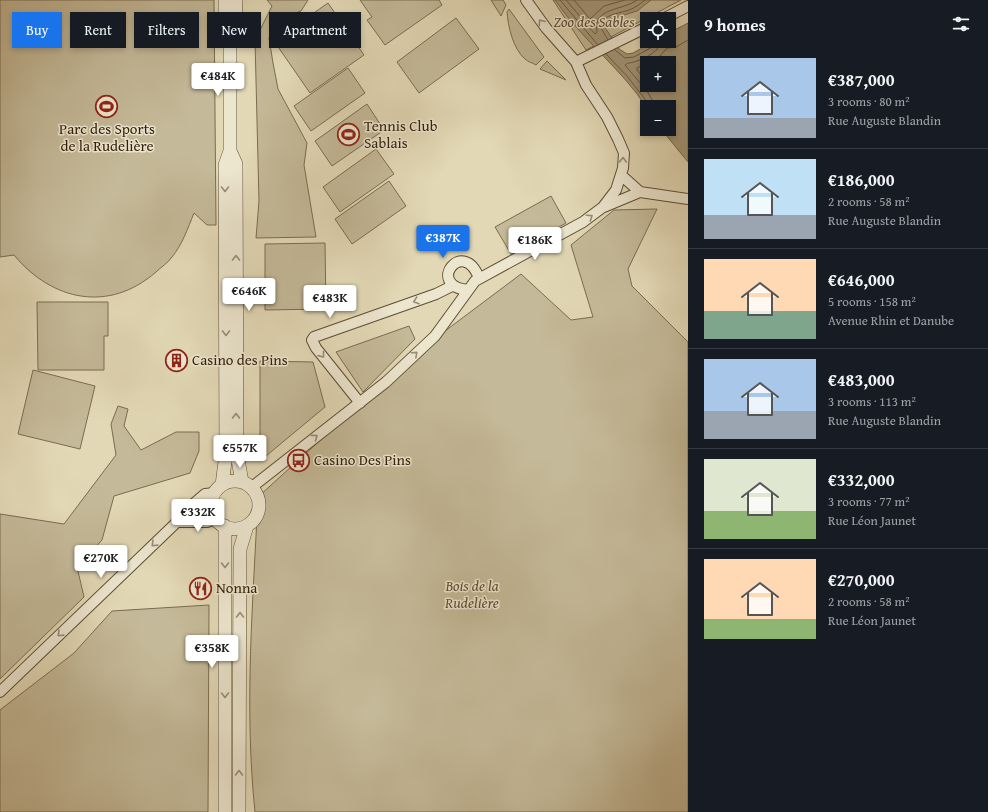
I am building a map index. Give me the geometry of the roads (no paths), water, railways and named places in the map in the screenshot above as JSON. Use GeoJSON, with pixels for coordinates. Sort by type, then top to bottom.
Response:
{"type":"FeatureCollection","features":[{"type":"Feature","properties":{"kind":"street"},"geometry":{"type":"LineString","coordinates":[[225,0],[225,12]]}},
{"type":"Feature","properties":{"kind":"street"},"geometry":{"type":"LineString","coordinates":[[236,0],[236,12]]}},
{"type":"Feature","properties":{"kind":"street"},"geometry":{"type":"LineString","coordinates":[[526,0],[546,28],[576,62],[586,85],[607,117],[624,153],[621,175],[616,190],[603,207]]}},
{"type":"Feature","properties":{"kind":"street"},"geometry":{"type":"LineString","coordinates":[[676,12],[688,6]]}},
{"type":"Feature","properties":{"kind":"street"},"geometry":{"type":"LineString","coordinates":[[576,62],[618,43],[640,31]]}},
{"type":"Feature","properties":{"kind":"street"},"geometry":{"type":"LineString","coordinates":[[225,812],[221,523],[212,508],[226,454],[225,165],[230,151],[230,48]]}},
{"type":"Feature","properties":{"kind":"street"},"geometry":{"type":"LineString","coordinates":[[230,151],[236,164],[237,454],[247,485],[258,496],[259,506],[256,517],[247,526],[240,549],[239,812]]}},
{"type":"Feature","properties":{"kind":"street"},"geometry":{"type":"LineString","coordinates":[[621,175],[640,192]]}},
{"type":"Feature","properties":{"kind":"street"},"geometry":{"type":"LineString","coordinates":[[0,692],[177,522],[184,512],[205,494],[218,489],[228,482],[247,485],[360,403],[386,382],[435,336],[468,290],[479,278],[583,222],[603,207],[640,192],[688,198]]}},
{"type":"Feature","properties":{"kind":"street"},"geometry":{"type":"LineString","coordinates":[[468,290],[458,289],[452,286],[448,279],[448,271],[457,262],[464,261],[471,264],[479,278]]}},
{"type":"Feature","properties":{"kind":"street"},"geometry":{"type":"LineString","coordinates":[[360,403],[316,348],[312,340],[314,337],[436,294],[452,286]]}},
{"type":"Feature","properties":{"kind":"street"},"geometry":{"type":"LineString","coordinates":[[177,522],[221,523],[240,528],[247,526]]}},
{"type":"Feature","properties":{"kind":"water"},"geometry":{"type":"Polygon","coordinates":[[[555,0],[651,0],[637,11],[611,19],[605,25],[619,49],[627,54],[633,53],[642,48],[676,48],[676,29],[688,23],[688,162],[667,136],[676,136],[676,100],[641,100],[577,28],[555,0]]]}},
{"type":"Feature","properties":{"kind":"place","name":"Parc des Sports de la Rudelière"},"geometry":{"type":"Point","coordinates":[107,106]}},
{"type":"Feature","properties":{"kind":"place","name":"Tennis Club Sablais"},"geometry":{"type":"Point","coordinates":[349,135]}},
{"type":"Feature","properties":{"kind":"place","name":"Casino des Pins"},"geometry":{"type":"Point","coordinates":[176,360]}},
{"type":"Feature","properties":{"kind":"place","name":"Casino Des Pins"},"geometry":{"type":"Point","coordinates":[298,460]}},
{"type":"Feature","properties":{"kind":"place","name":"Nonna"},"geometry":{"type":"Point","coordinates":[200,588]}},
{"type":"Feature","properties":{"kind":"park label","name":"Zoo des Sables"},"geometry":{"type":"Point","coordinates":[594,22]}},
{"type":"Feature","properties":{"kind":"park label","name":"Bois de la Rudelière"},"geometry":{"type":"Point","coordinates":[472,594]}}]}
